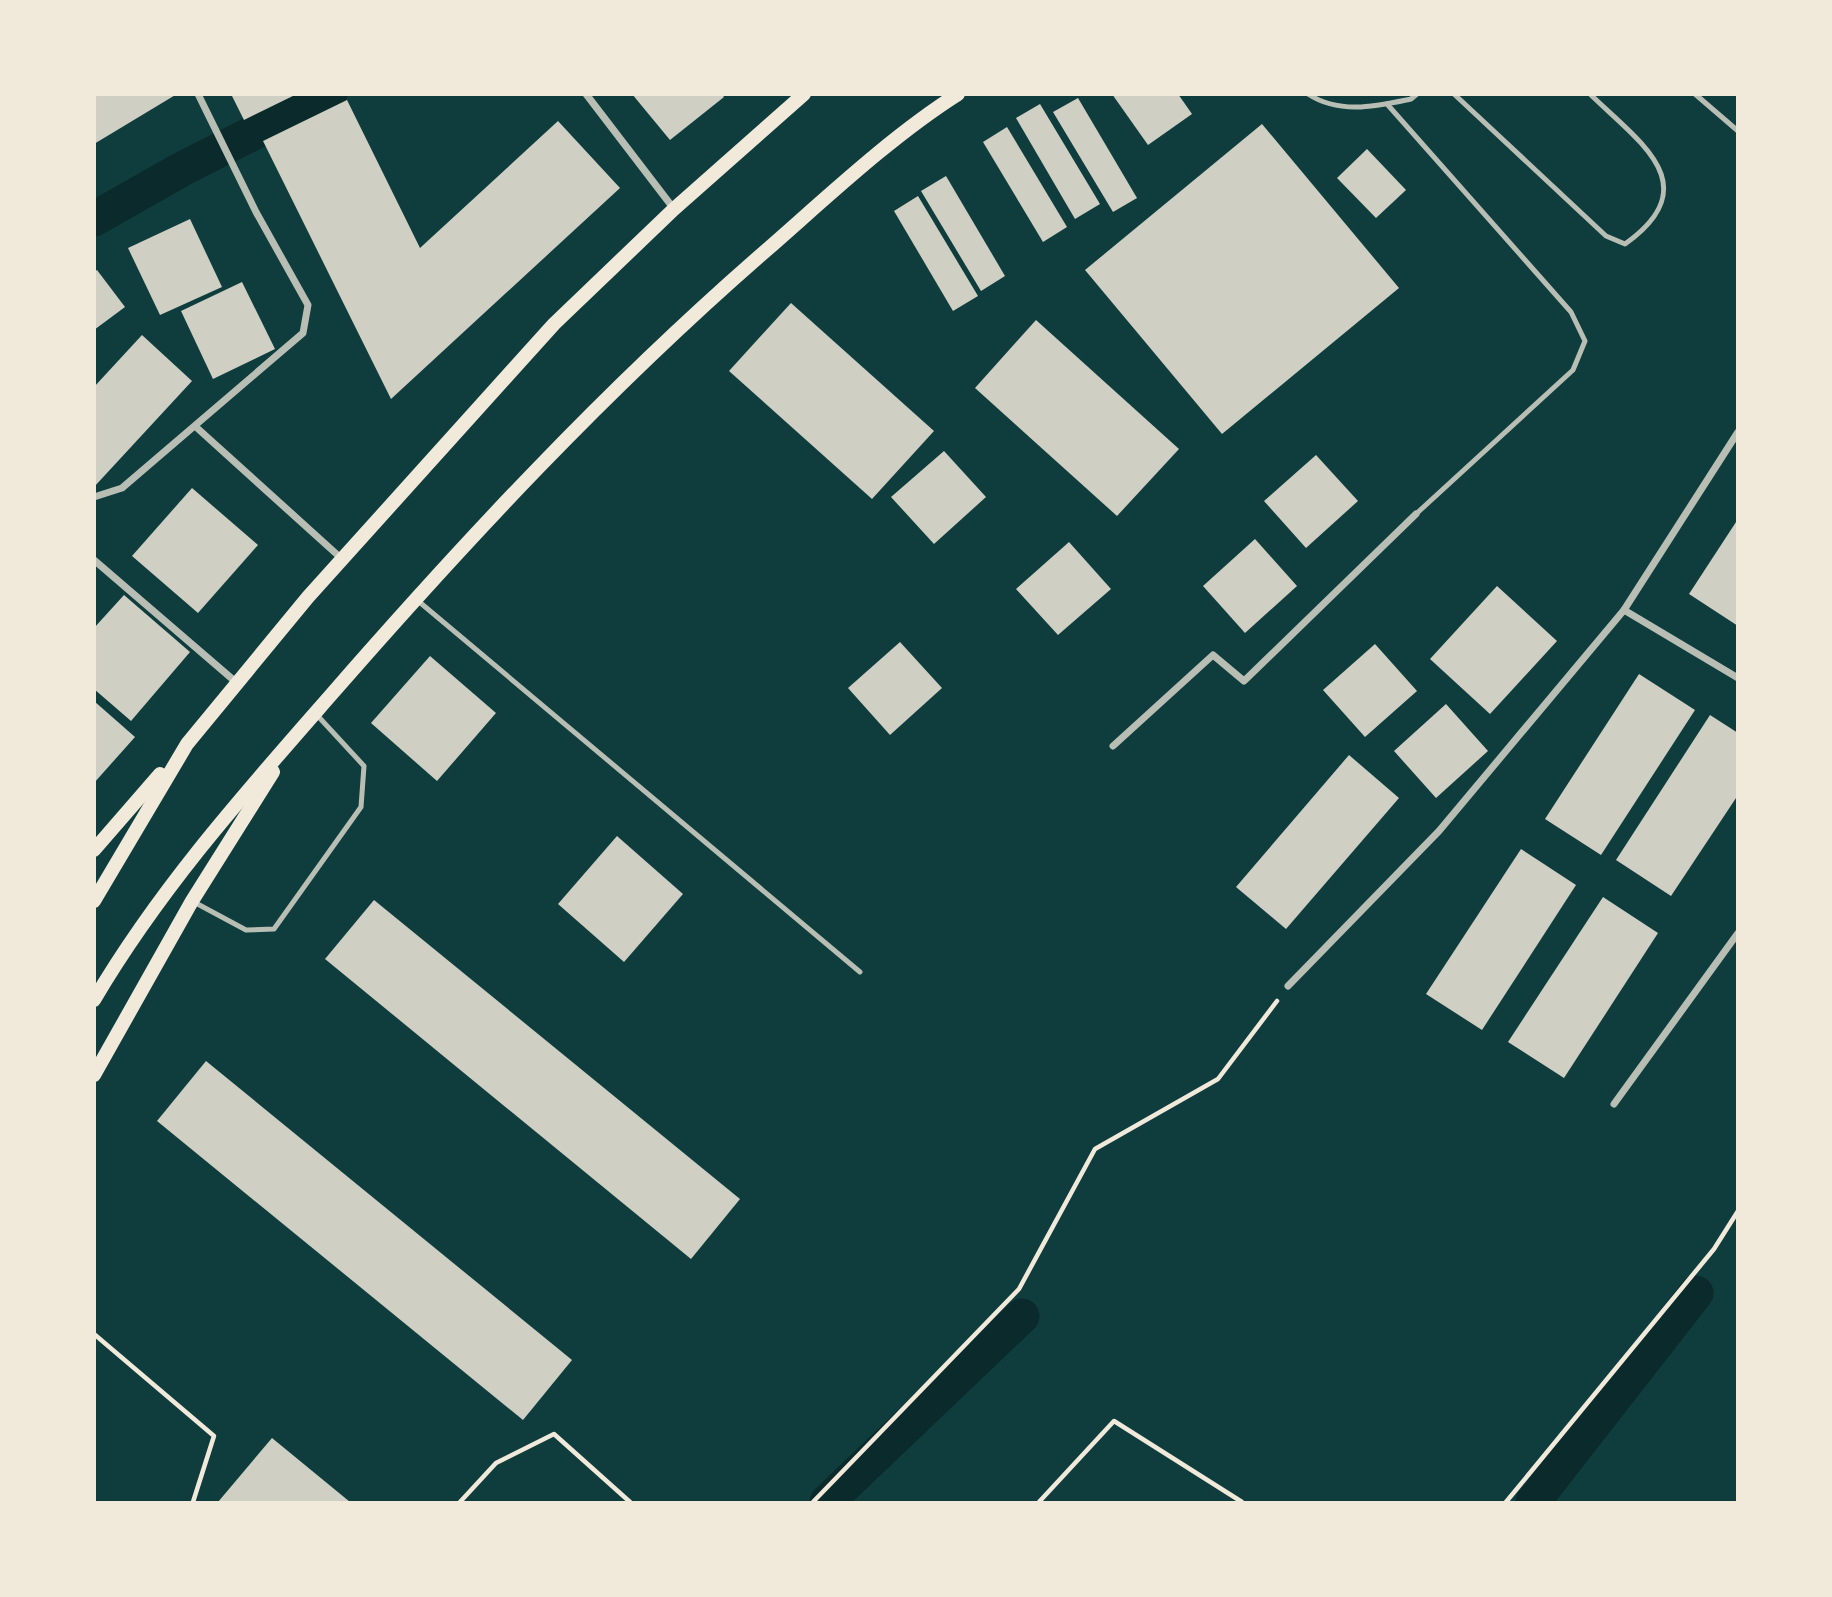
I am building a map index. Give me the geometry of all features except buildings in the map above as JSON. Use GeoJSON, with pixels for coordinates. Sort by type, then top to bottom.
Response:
{"type":"FeatureCollection","features":[{"type":"Feature","properties":{"kind":"main road"},"geometry":{"type":"LineString","coordinates":[[94,850],[342,559],[554,324],[674,209],[804,94]]}},
{"type":"Feature","properties":{"kind":"main road"},"geometry":{"type":"LineString","coordinates":[[940,106],[951,94]]}},
{"type":"Feature","properties":{"kind":"main road"},"geometry":{"type":"LineString","coordinates":[[94,1000],[172,882],[298,732],[415,598],[599,404],[750,265],[940,106],[958,94]]}},
{"type":"Feature","properties":{"kind":"main road"},"geometry":{"type":"LineString","coordinates":[[94,1075],[192,901],[298,732]]}},
{"type":"Feature","properties":{"kind":"main road"},"geometry":{"type":"LineString","coordinates":[[94,901],[187,744]]}},
{"type":"Feature","properties":{"kind":"street"},"geometry":{"type":"LineString","coordinates":[[94,497],[122,488],[303,333],[307,305],[198,94]]}},
{"type":"Feature","properties":{"kind":"street"},"geometry":{"type":"LineString","coordinates":[[586,94],[674,209]]}},
{"type":"Feature","properties":{"kind":"street"},"geometry":{"type":"LineString","coordinates":[[196,427],[342,559]]}},
{"type":"Feature","properties":{"kind":"street"},"geometry":{"type":"LineString","coordinates":[[1288,986],[1439,831],[1624,610],[1738,432]]}},
{"type":"Feature","properties":{"kind":"street"},"geometry":{"type":"LineString","coordinates":[[1113,746],[1213,654],[1244,681],[1416,514]]}},
{"type":"Feature","properties":{"kind":"street"},"geometry":{"type":"LineString","coordinates":[[94,560],[237,684]]}},
{"type":"Feature","properties":{"kind":"street"},"geometry":{"type":"LineString","coordinates":[[1624,610],[1738,678]]}},
{"type":"Feature","properties":{"kind":"street"},"geometry":{"type":"LineString","coordinates":[[1614,1104],[1738,933]]}},
{"type":"Feature","properties":{"kind":"lane"},"geometry":{"type":"LineString","coordinates":[[1308,94],[1316,99],[1360,109],[1411,99],[1417,94]]}},
{"type":"Feature","properties":{"kind":"lane"},"geometry":{"type":"LineString","coordinates":[[1454,94],[1606,236],[1625,244],[1644,231],[1662,203],[1663,174],[1655,157],[1590,94]]}},
{"type":"Feature","properties":{"kind":"lane"},"geometry":{"type":"LineString","coordinates":[[1695,94],[1738,131]]}},
{"type":"Feature","properties":{"kind":"lane"},"geometry":{"type":"LineString","coordinates":[[1387,104],[1571,313],[1586,341],[1573,370],[1416,514]]}},
{"type":"Feature","properties":{"kind":"lane"},"geometry":{"type":"LineString","coordinates":[[415,598],[860,972]]}},
{"type":"Feature","properties":{"kind":"lane"},"geometry":{"type":"LineString","coordinates":[[192,901],[246,929],[274,929],[361,807],[364,766],[315,713]]}},
{"type":"Feature","properties":{"kind":"path"},"geometry":{"type":"LineString","coordinates":[[813,1503],[1019,1289],[1095,1149],[1218,1079],[1288,986]]}},
{"type":"Feature","properties":{"kind":"path"},"geometry":{"type":"LineString","coordinates":[[1506,1503],[1714,1249],[1738,1211]]}},
{"type":"Feature","properties":{"kind":"path"},"geometry":{"type":"LineString","coordinates":[[94,1334],[214,1436],[193,1503]]}},
{"type":"Feature","properties":{"kind":"path"},"geometry":{"type":"LineString","coordinates":[[1039,1503],[1114,1421],[1242,1503]]}},
{"type":"Feature","properties":{"kind":"path"},"geometry":{"type":"LineString","coordinates":[[460,1503],[496,1463],[554,1434],[630,1503]]}},
{"type":"Feature","properties":{"kind":"waterway"},"geometry":{"type":"LineString","coordinates":[[94,219],[182,169],[330,94]]}},
{"type":"Feature","properties":{"kind":"waterway"},"geometry":{"type":"LineString","coordinates":[[1533,1502],[1696,1293]]}},
{"type":"Feature","properties":{"kind":"waterway"},"geometry":{"type":"LineString","coordinates":[[827,1502],[1022,1316]]}}]}
